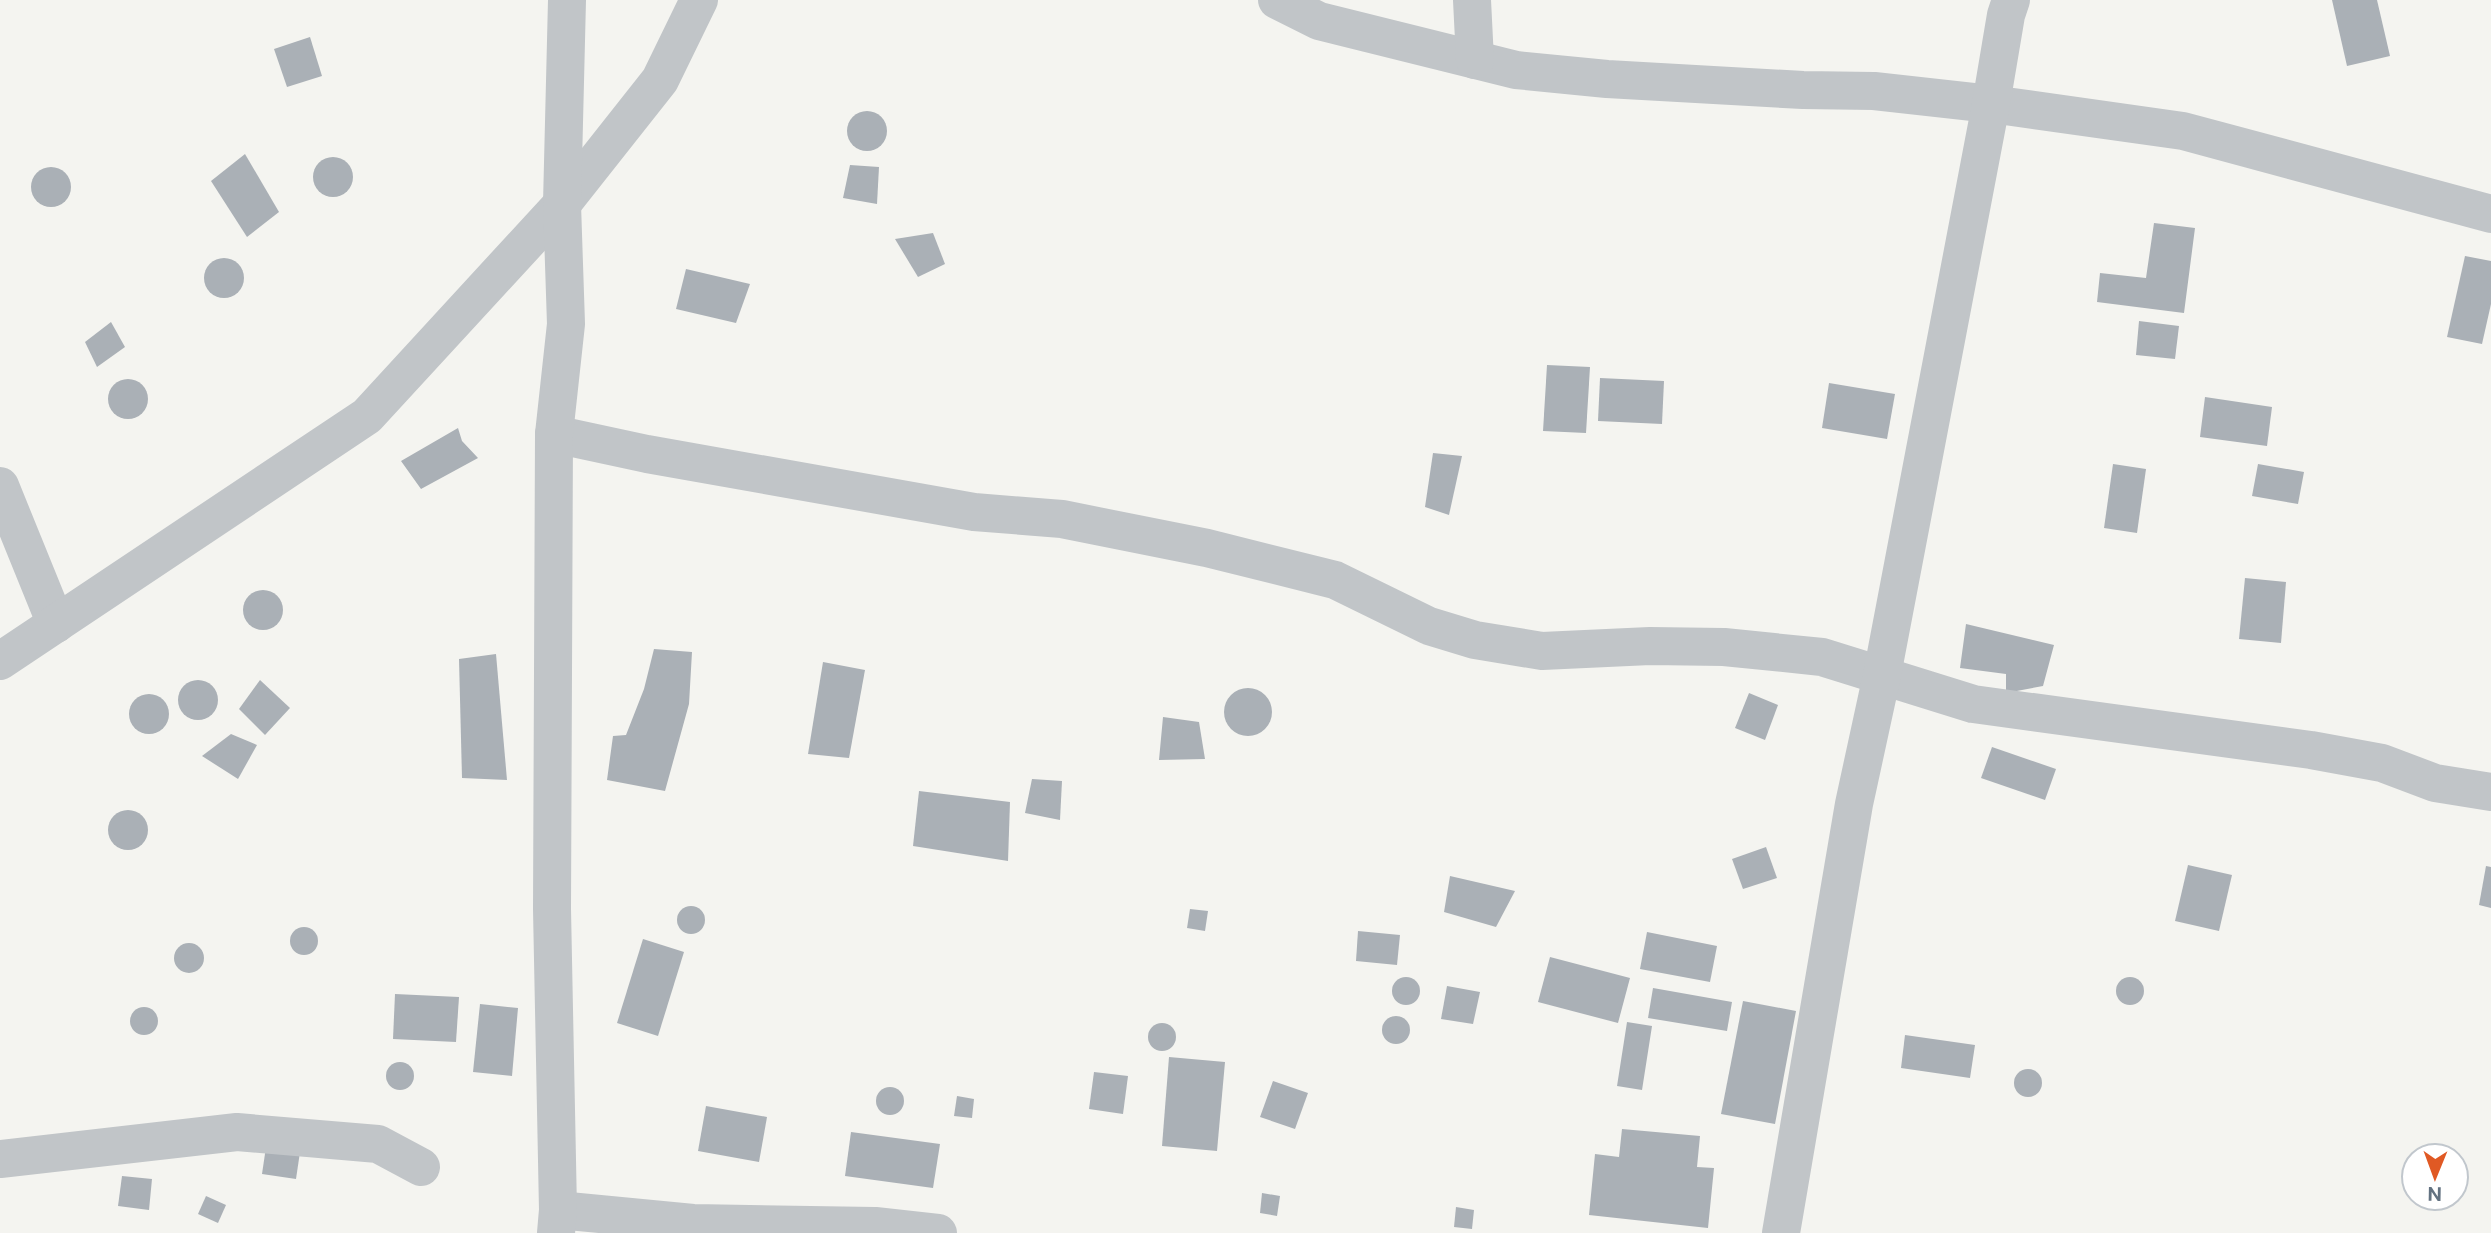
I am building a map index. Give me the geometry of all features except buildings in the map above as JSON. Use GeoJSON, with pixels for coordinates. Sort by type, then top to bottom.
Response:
{"type":"FeatureCollection","features":[{"type":"Feature","properties":{"kind":"street"},"geometry":{"type":"LineString","coordinates":[[567,0],[562,204],[566,324],[554,434],[552,909],[557,1222],[875,1226],[938,1233]]}},
{"type":"Feature","properties":{"kind":"street"},"geometry":{"type":"LineString","coordinates":[[0,661],[367,416],[562,204],[660,80],[699,0]]}},
{"type":"Feature","properties":{"kind":"street"},"geometry":{"type":"LineString","coordinates":[[1277,0],[1320,21],[1517,70],[1607,79],[1803,90],[1874,91],[1991,104],[2183,131],[2491,214]]}},
{"type":"Feature","properties":{"kind":"street"},"geometry":{"type":"LineString","coordinates":[[1472,0],[1475,60]]}},
{"type":"Feature","properties":{"kind":"street"},"geometry":{"type":"LineString","coordinates":[[1781,1233],[1854,804],[1882,675],[2011,0]]}},
{"type":"Feature","properties":{"kind":"street"},"geometry":{"type":"LineString","coordinates":[[554,434],[647,454],[974,513],[1062,519],[1207,548],[1335,580],[1429,626],[1475,640],[1542,651],[1650,646],[1724,647],[1822,657],[1973,704],[2323,752],[2382,763],[2435,783],[2491,792]]}},
{"type":"Feature","properties":{"kind":"street"},"geometry":{"type":"LineString","coordinates":[[0,486],[56,624]]}},
{"type":"Feature","properties":{"kind":"street"},"geometry":{"type":"LineString","coordinates":[[0,1159],[237,1132],[378,1144],[421,1167]]}}]}
